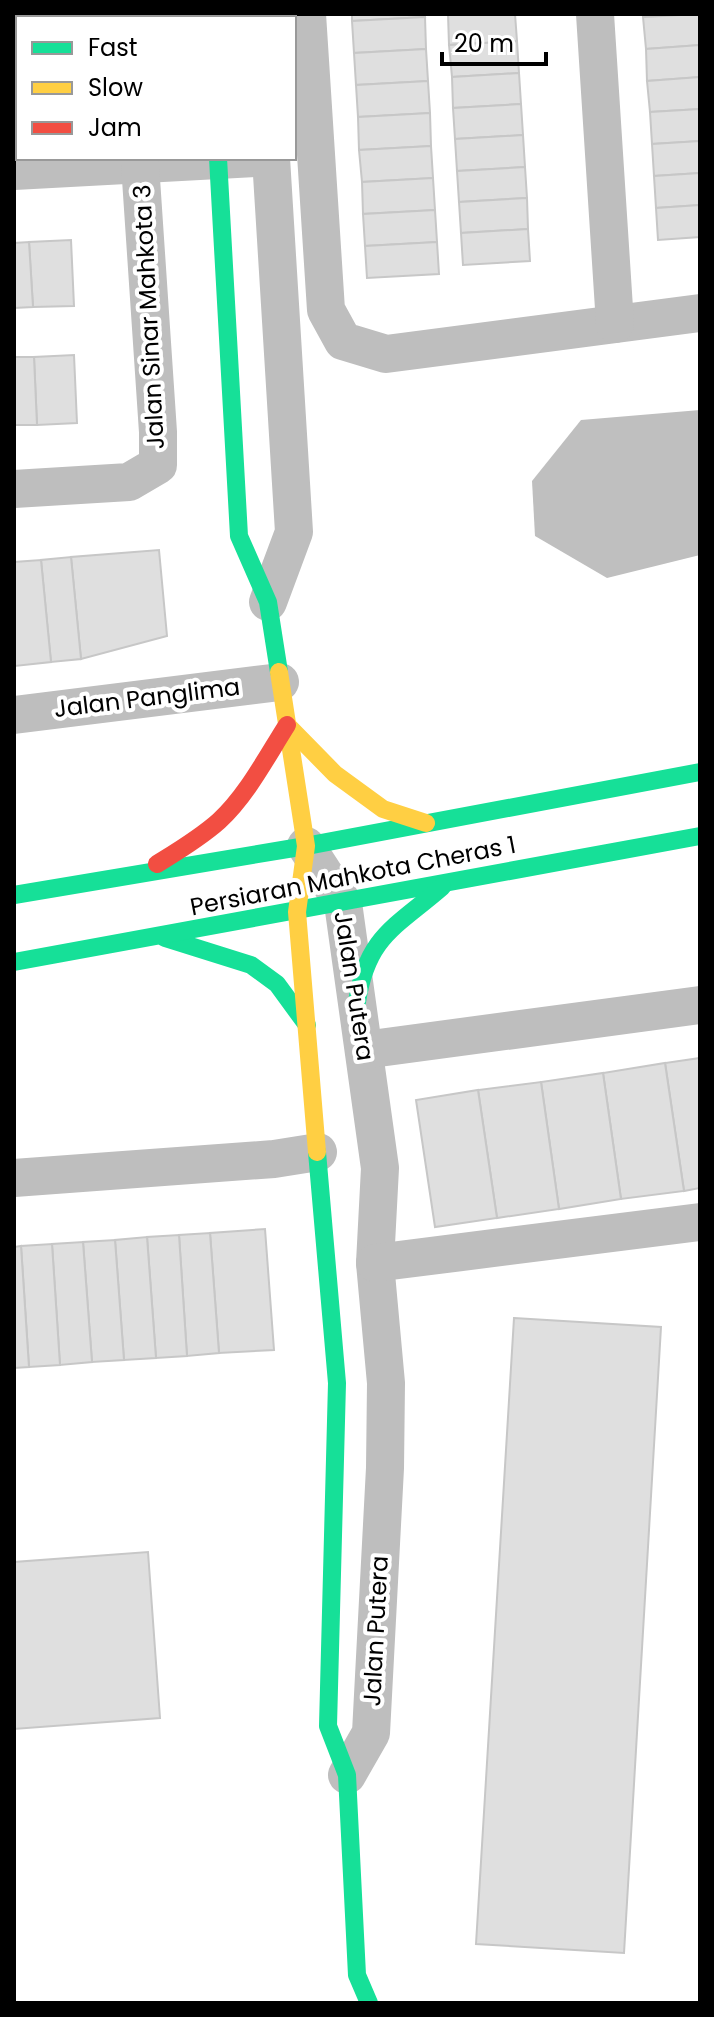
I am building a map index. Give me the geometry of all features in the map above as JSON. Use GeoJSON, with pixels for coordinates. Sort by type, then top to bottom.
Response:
{"type":"FeatureCollection","features":[{"type":"Feature","properties":{"kind":"main road"},"geometry":{"type":"LineString","coordinates":[[218,160],[239,536],[268,602],[306,846]]}},
{"type":"Feature","properties":{"kind":"main road"},"geometry":{"type":"LineString","coordinates":[[287,725],[335,774],[383,809],[426,823]]}},
{"type":"Feature","properties":{"kind":"main road"},"geometry":{"type":"LineString","coordinates":[[138,875],[193,842],[226,814],[247,788],[287,725]]}},
{"type":"Feature","properties":{"kind":"main road","name":"Persiaran Mahkota Cheras 1"},"geometry":{"type":"LineString","coordinates":[[14,895],[306,846],[700,772]]}},
{"type":"Feature","properties":{"kind":"main road","name":"Persiaran Mahkota Cheras 1"},"geometry":{"type":"LineString","coordinates":[[14,962],[700,836]]}},
{"type":"Feature","properties":{"kind":"main road","name":"Jalan Putera"},"geometry":{"type":"LineString","coordinates":[[306,846],[297,912],[337,1383],[328,1726],[347,1775],[357,1975],[369,2003]]}},
{"type":"Feature","properties":{"kind":"main road"},"geometry":{"type":"LineString","coordinates":[[357,1002],[364,966],[376,945],[394,926],[447,883]]}},
{"type":"Feature","properties":{"kind":"main road"},"geometry":{"type":"LineString","coordinates":[[158,937],[251,965],[277,984],[307,1025]]}},
{"type":"Feature","properties":{"kind":"street"},"geometry":{"type":"LineString","coordinates":[[307,14],[326,310],[343,341],[386,354],[700,313]]}},
{"type":"Feature","properties":{"kind":"street"},"geometry":{"type":"LineString","coordinates":[[595,14],[615,324]]}},
{"type":"Feature","properties":{"kind":"street"},"geometry":{"type":"LineString","coordinates":[[14,171],[202,160]]}},
{"type":"Feature","properties":{"kind":"street"},"geometry":{"type":"LineString","coordinates":[[268,602],[294,532],[271,160]]}},
{"type":"Feature","properties":{"kind":"street","name":"Jalan Sinar Mahkota 3"},"geometry":{"type":"LineString","coordinates":[[14,489],[129,482],[158,465],[140,164]]}},
{"type":"Feature","properties":{"kind":"street","name":"Jalan Panglima"},"geometry":{"type":"LineString","coordinates":[[14,715],[280,682]]}},
{"type":"Feature","properties":{"kind":"street","name":"Jalan Putera"},"geometry":{"type":"LineString","coordinates":[[306,846],[343,903],[380,1168],[375,1263],[386,1383],[385,1468],[371,1733],[347,1775]]}},
{"type":"Feature","properties":{"kind":"street"},"geometry":{"type":"LineString","coordinates":[[364,1050],[700,1005]]}},
{"type":"Feature","properties":{"kind":"street"},"geometry":{"type":"LineString","coordinates":[[14,1178],[274,1159],[318,1152]]}},
{"type":"Feature","properties":{"kind":"street"},"geometry":{"type":"LineString","coordinates":[[375,1263],[700,1222]]}},
{"type":"Feature","properties":{"kind":"shaded area"},"geometry":{"type":"Polygon","coordinates":[[[700,410],[700,555],[607,578],[535,536],[532,481],[581,420],[700,410]]]}},
{"type":"Feature","properties":{"kind":"building"},"geometry":{"type":"Polygon","coordinates":[[[352,14],[424,14],[425,17],[352,21],[352,14]]]}},
{"type":"Feature","properties":{"kind":"building"},"geometry":{"type":"Polygon","coordinates":[[[448,14],[515,14],[517,41],[449,45],[448,14]]]}},
{"type":"Feature","properties":{"kind":"building"},"geometry":{"type":"Polygon","coordinates":[[[700,14],[700,45],[646,49],[643,17],[700,14]]]}},
{"type":"Feature","properties":{"kind":"building"},"geometry":{"type":"Polygon","coordinates":[[[425,17],[426,49],[354,53],[352,21],[425,17]]]}},
{"type":"Feature","properties":{"kind":"building"},"geometry":{"type":"Polygon","coordinates":[[[517,41],[519,73],[452,77],[449,45],[517,41]]]}},
{"type":"Feature","properties":{"kind":"building"},"geometry":{"type":"Polygon","coordinates":[[[700,45],[700,77],[647,81],[646,49],[700,45]]]}},
{"type":"Feature","properties":{"kind":"building"},"geometry":{"type":"Polygon","coordinates":[[[426,49],[428,81],[356,85],[354,53],[426,49]]]}},
{"type":"Feature","properties":{"kind":"building"},"geometry":{"type":"Polygon","coordinates":[[[519,73],[521,104],[453,108],[452,77],[519,73]]]}},
{"type":"Feature","properties":{"kind":"building"},"geometry":{"type":"Polygon","coordinates":[[[700,77],[700,109],[650,112],[647,81],[700,77]]]}},
{"type":"Feature","properties":{"kind":"building"},"geometry":{"type":"Polygon","coordinates":[[[428,81],[430,113],[358,117],[356,85],[428,81]]]}},
{"type":"Feature","properties":{"kind":"building"},"geometry":{"type":"Polygon","coordinates":[[[521,104],[523,135],[455,139],[453,108],[521,104]]]}},
{"type":"Feature","properties":{"kind":"building"},"geometry":{"type":"Polygon","coordinates":[[[700,109],[700,141],[652,144],[650,112],[700,109]]]}},
{"type":"Feature","properties":{"kind":"building"},"geometry":{"type":"Polygon","coordinates":[[[430,113],[431,146],[359,150],[358,117],[430,113]]]}},
{"type":"Feature","properties":{"kind":"building"},"geometry":{"type":"Polygon","coordinates":[[[523,135],[525,167],[457,171],[455,139],[523,135]]]}},
{"type":"Feature","properties":{"kind":"building"},"geometry":{"type":"Polygon","coordinates":[[[700,141],[700,173],[654,176],[652,144],[700,141]]]}},
{"type":"Feature","properties":{"kind":"building"},"geometry":{"type":"Polygon","coordinates":[[[431,146],[433,178],[362,182],[359,150],[431,146]]]}},
{"type":"Feature","properties":{"kind":"building"},"geometry":{"type":"Polygon","coordinates":[[[525,167],[527,198],[459,202],[457,171],[525,167]]]}},
{"type":"Feature","properties":{"kind":"building"},"geometry":{"type":"Polygon","coordinates":[[[700,173],[700,205],[656,208],[654,176],[700,173]]]}},
{"type":"Feature","properties":{"kind":"building"},"geometry":{"type":"Polygon","coordinates":[[[433,178],[435,210],[363,214],[362,182],[433,178]]]}},
{"type":"Feature","properties":{"kind":"building"},"geometry":{"type":"Polygon","coordinates":[[[527,198],[528,229],[461,233],[459,202],[527,198]]]}},
{"type":"Feature","properties":{"kind":"building"},"geometry":{"type":"Polygon","coordinates":[[[700,205],[700,237],[658,240],[656,208],[700,205]]]}},
{"type":"Feature","properties":{"kind":"building"},"geometry":{"type":"Polygon","coordinates":[[[435,210],[437,242],[365,246],[363,214],[435,210]]]}},
{"type":"Feature","properties":{"kind":"building"},"geometry":{"type":"Polygon","coordinates":[[[528,229],[530,261],[463,265],[461,233],[528,229]]]}},
{"type":"Feature","properties":{"kind":"building"},"geometry":{"type":"Polygon","coordinates":[[[71,240],[74,306],[33,307],[29,242],[71,240]]]}},
{"type":"Feature","properties":{"kind":"building"},"geometry":{"type":"Polygon","coordinates":[[[29,242],[33,307],[14,308],[14,243],[29,242]]]}},
{"type":"Feature","properties":{"kind":"building"},"geometry":{"type":"Polygon","coordinates":[[[437,242],[439,274],[367,278],[365,246],[437,242]]]}},
{"type":"Feature","properties":{"kind":"building"},"geometry":{"type":"Polygon","coordinates":[[[74,355],[77,423],[37,425],[34,357],[74,355]]]}},
{"type":"Feature","properties":{"kind":"building"},"geometry":{"type":"Polygon","coordinates":[[[14,357],[34,357],[37,425],[14,425],[14,357]]]}},
{"type":"Feature","properties":{"kind":"building"},"geometry":{"type":"Polygon","coordinates":[[[159,550],[167,636],[81,659],[71,557],[159,550]]]}},
{"type":"Feature","properties":{"kind":"building"},"geometry":{"type":"Polygon","coordinates":[[[71,557],[81,659],[51,662],[41,560],[71,557]]]}},
{"type":"Feature","properties":{"kind":"building"},"geometry":{"type":"Polygon","coordinates":[[[41,560],[51,662],[15,666],[14,562],[41,560]]]}},
{"type":"Feature","properties":{"kind":"building"},"geometry":{"type":"Polygon","coordinates":[[[700,1058],[700,1188],[684,1191],[665,1063],[700,1058]]]}},
{"type":"Feature","properties":{"kind":"building"},"geometry":{"type":"Polygon","coordinates":[[[665,1063],[684,1191],[621,1199],[603,1073],[665,1063]]]}},
{"type":"Feature","properties":{"kind":"building"},"geometry":{"type":"Polygon","coordinates":[[[603,1073],[621,1199],[559,1209],[541,1082],[603,1073]]]}},
{"type":"Feature","properties":{"kind":"building"},"geometry":{"type":"Polygon","coordinates":[[[541,1082],[559,1209],[497,1218],[478,1090],[541,1082]]]}},
{"type":"Feature","properties":{"kind":"building"},"geometry":{"type":"Polygon","coordinates":[[[478,1090],[497,1218],[435,1227],[416,1100],[478,1090]]]}},
{"type":"Feature","properties":{"kind":"building"},"geometry":{"type":"Polygon","coordinates":[[[265,1229],[274,1350],[219,1353],[210,1233],[265,1229]]]}},
{"type":"Feature","properties":{"kind":"building"},"geometry":{"type":"Polygon","coordinates":[[[210,1233],[219,1353],[187,1356],[179,1235],[210,1233]]]}},
{"type":"Feature","properties":{"kind":"building"},"geometry":{"type":"Polygon","coordinates":[[[179,1235],[187,1356],[156,1358],[147,1237],[179,1235]]]}},
{"type":"Feature","properties":{"kind":"building"},"geometry":{"type":"Polygon","coordinates":[[[147,1237],[156,1358],[124,1360],[115,1240],[147,1237]]]}},
{"type":"Feature","properties":{"kind":"building"},"geometry":{"type":"Polygon","coordinates":[[[115,1240],[124,1360],[92,1362],[83,1242],[115,1240]]]}},
{"type":"Feature","properties":{"kind":"building"},"geometry":{"type":"Polygon","coordinates":[[[83,1242],[92,1362],[60,1365],[52,1244],[83,1242]]]}},
{"type":"Feature","properties":{"kind":"building"},"geometry":{"type":"Polygon","coordinates":[[[52,1244],[60,1365],[29,1367],[21,1246],[52,1244]]]}},
{"type":"Feature","properties":{"kind":"building"},"geometry":{"type":"Polygon","coordinates":[[[21,1246],[29,1367],[14,1368],[14,1247],[21,1246]]]}},
{"type":"Feature","properties":{"kind":"building"},"geometry":{"type":"Polygon","coordinates":[[[514,1318],[661,1327],[624,1953],[476,1944],[514,1318]]]}},
{"type":"Feature","properties":{"kind":"building"},"geometry":{"type":"Polygon","coordinates":[[[148,1552],[160,1718],[14,1729],[14,1562],[148,1552]]]}},
{"type":"Feature","properties":{"kind":"traffic: fast"},"geometry":{"type":"LineString","coordinates":[[218,160],[239,536],[268,602],[279,672]]}},
{"type":"Feature","properties":{"kind":"traffic: fast"},"geometry":{"type":"LineString","coordinates":[[14,895],[306,846],[700,772]]}},
{"type":"Feature","properties":{"kind":"traffic: fast"},"geometry":{"type":"LineString","coordinates":[[14,962],[700,836]]}},
{"type":"Feature","properties":{"kind":"traffic: fast"},"geometry":{"type":"LineString","coordinates":[[357,1002],[368,962],[376,947],[442,887]]}},
{"type":"Feature","properties":{"kind":"traffic: fast"},"geometry":{"type":"LineString","coordinates":[[165,938],[251,965],[277,984],[307,1025]]}},
{"type":"Feature","properties":{"kind":"traffic: fast"},"geometry":{"type":"LineString","coordinates":[[317,1152],[337,1383],[328,1726],[347,1775],[357,1975],[369,2003]]}},
{"type":"Feature","properties":{"kind":"traffic: slow"},"geometry":{"type":"LineString","coordinates":[[279,672],[306,846],[297,912],[317,1152]]}},
{"type":"Feature","properties":{"kind":"traffic: slow"},"geometry":{"type":"LineString","coordinates":[[287,725],[335,774],[383,809],[426,823]]}},
{"type":"Feature","properties":{"kind":"traffic: jam"},"geometry":{"type":"LineString","coordinates":[[157,864],[204,833],[229,811],[256,776],[287,725]]}}]}
